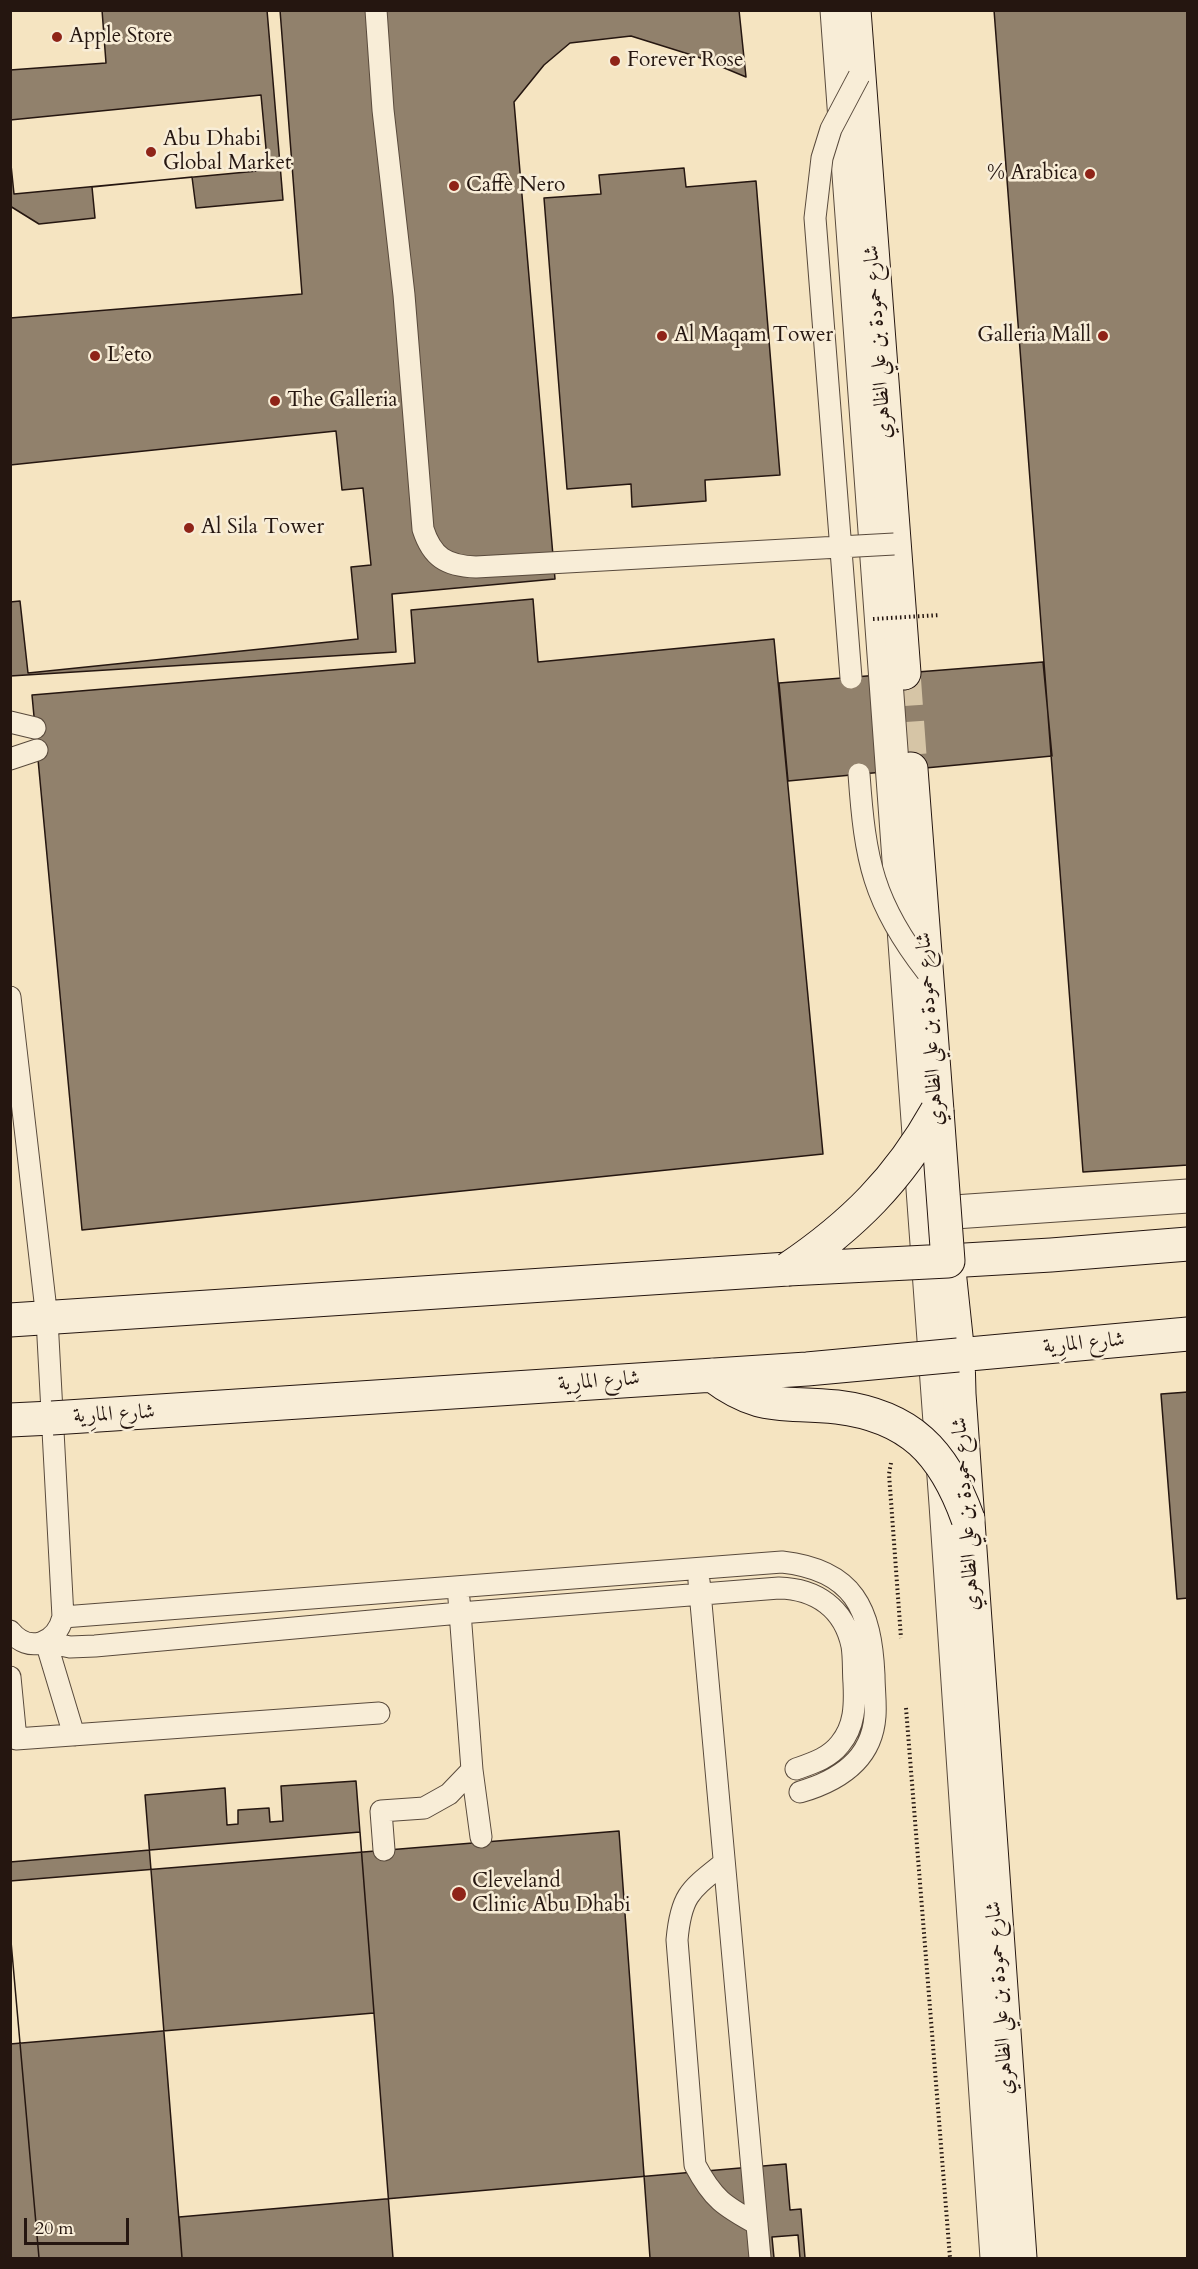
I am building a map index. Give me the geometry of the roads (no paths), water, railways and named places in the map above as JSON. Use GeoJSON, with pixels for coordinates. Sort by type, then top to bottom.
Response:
{"type":"FeatureCollection","features":[{"type":"Feature","properties":{"kind":"street"},"geometry":{"type":"LineString","coordinates":[[837,10],[925,1214],[997,2259]]}},
{"type":"Feature","properties":{"kind":"street","name":"شارع حمودة بن علي الظاهري"},"geometry":{"type":"LineString","coordinates":[[854,10],[904,673]]}},
{"type":"Feature","properties":{"kind":"street","name":"شارع حمودة بن علي الظاهري"},"geometry":{"type":"LineString","coordinates":[[911,769],[948,1261],[958,1355],[1020,2259]]}},
{"type":"Feature","properties":{"kind":"street"},"geometry":{"type":"LineString","coordinates":[[789,1269],[821,1247],[879,1195],[911,1155],[937,1110]]}},
{"type":"Feature","properties":{"kind":"street"},"geometry":{"type":"LineString","coordinates":[[925,1214],[1188,1196]]}},
{"type":"Feature","properties":{"kind":"street"},"geometry":{"type":"LineString","coordinates":[[10,1320],[789,1269],[1051,1256],[1188,1244]]}},
{"type":"Feature","properties":{"kind":"street","name":"شارع المارِية"},"geometry":{"type":"LineString","coordinates":[[10,1420],[712,1375],[1188,1334]]}},
{"type":"Feature","properties":{"kind":"street"},"geometry":{"type":"LineString","coordinates":[[712,1375],[727,1386],[762,1402],[781,1406],[838,1407],[893,1420],[908,1430],[938,1461],[950,1479],[968,1519]]}},
{"type":"Feature","properties":{"kind":"lane"},"geometry":{"type":"LineString","coordinates":[[376,10],[383,110],[404,295],[423,529],[427,543],[436,554],[448,563],[462,567],[476,567],[894,544]]}},
{"type":"Feature","properties":{"kind":"lane"},"geometry":{"type":"LineString","coordinates":[[851,678],[814,218],[822,158],[831,129],[859,76]]}},
{"type":"Feature","properties":{"kind":"lane"},"geometry":{"type":"LineString","coordinates":[[10,722],[35,728]]}},
{"type":"Feature","properties":{"kind":"lane"},"geometry":{"type":"LineString","coordinates":[[10,759],[37,750]]}},
{"type":"Feature","properties":{"kind":"lane"},"geometry":{"type":"LineString","coordinates":[[859,774],[866,849],[872,874],[885,910],[899,934],[927,972]]}},
{"type":"Feature","properties":{"kind":"lane"},"geometry":{"type":"LineString","coordinates":[[10,997],[47,1319],[63,1617],[61,1627],[55,1636],[46,1642],[25,1643],[10,1631]]}},
{"type":"Feature","properties":{"kind":"lane"},"geometry":{"type":"LineString","coordinates":[[63,1617],[782,1562],[802,1564],[822,1570],[839,1581],[853,1595],[863,1611],[870,1628],[873,1646],[875,1718],[871,1734],[854,1764],[841,1776],[825,1785],[800,1792]]}},
{"type":"Feature","properties":{"kind":"lane"},"geometry":{"type":"LineString","coordinates":[[698,1569],[760,2259]]}},
{"type":"Feature","properties":{"kind":"lane"},"geometry":{"type":"LineString","coordinates":[[457,1587],[472,1770],[481,1837]]}},
{"type":"Feature","properties":{"kind":"lane"},"geometry":{"type":"LineString","coordinates":[[46,1642],[70,1647],[95,1646],[460,1613],[779,1588],[797,1589],[813,1594],[828,1603],[848,1631],[852,1647],[855,1708],[852,1721],[839,1746],[817,1762],[796,1769]]}},
{"type":"Feature","properties":{"kind":"lane"},"geometry":{"type":"LineString","coordinates":[[46,1642],[74,1735]]}},
{"type":"Feature","properties":{"kind":"lane"},"geometry":{"type":"LineString","coordinates":[[10,1677],[16,1739],[378,1713]]}},
{"type":"Feature","properties":{"kind":"lane"},"geometry":{"type":"LineString","coordinates":[[384,1850],[381,1811],[424,1808],[449,1794],[472,1770]]}},
{"type":"Feature","properties":{"kind":"lane"},"geometry":{"type":"LineString","coordinates":[[724,1863],[694,1887],[680,1913],[677,1940],[695,2165],[708,2190],[730,2210],[757,2224]]}},
{"type":"Feature","properties":{"kind":"tunnel"},"geometry":{"type":"LineString","coordinates":[[904,673],[911,769]]}},
{"type":"Feature","properties":{"kind":"place","name":"Apple Store"},"geometry":{"type":"Point","coordinates":[57,37]}},
{"type":"Feature","properties":{"kind":"place","name":"Forever Rose"},"geometry":{"type":"Point","coordinates":[615,61]}},
{"type":"Feature","properties":{"kind":"place","name":"Abu Dhabi Global Market"},"geometry":{"type":"Point","coordinates":[151,152]}},
{"type":"Feature","properties":{"kind":"place","name":"% Arabica"},"geometry":{"type":"Point","coordinates":[1090,174]}},
{"type":"Feature","properties":{"kind":"place","name":"Caffè Nero"},"geometry":{"type":"Point","coordinates":[454,186]}},
{"type":"Feature","properties":{"kind":"place","name":"Al Maqam Tower"},"geometry":{"type":"Point","coordinates":[662,336]}},
{"type":"Feature","properties":{"kind":"place","name":"Galleria Mall"},"geometry":{"type":"Point","coordinates":[1103,336]}},
{"type":"Feature","properties":{"kind":"place","name":"L’eto"},"geometry":{"type":"Point","coordinates":[95,356]}},
{"type":"Feature","properties":{"kind":"place","name":"The Galleria"},"geometry":{"type":"Point","coordinates":[275,401]}},
{"type":"Feature","properties":{"kind":"place","name":"Al Sila Tower"},"geometry":{"type":"Point","coordinates":[189,528]}},
{"type":"Feature","properties":{"kind":"place","name":"Cleveland Clinic Abu Dhabi"},"geometry":{"type":"Point","coordinates":[459,1894]}}]}
